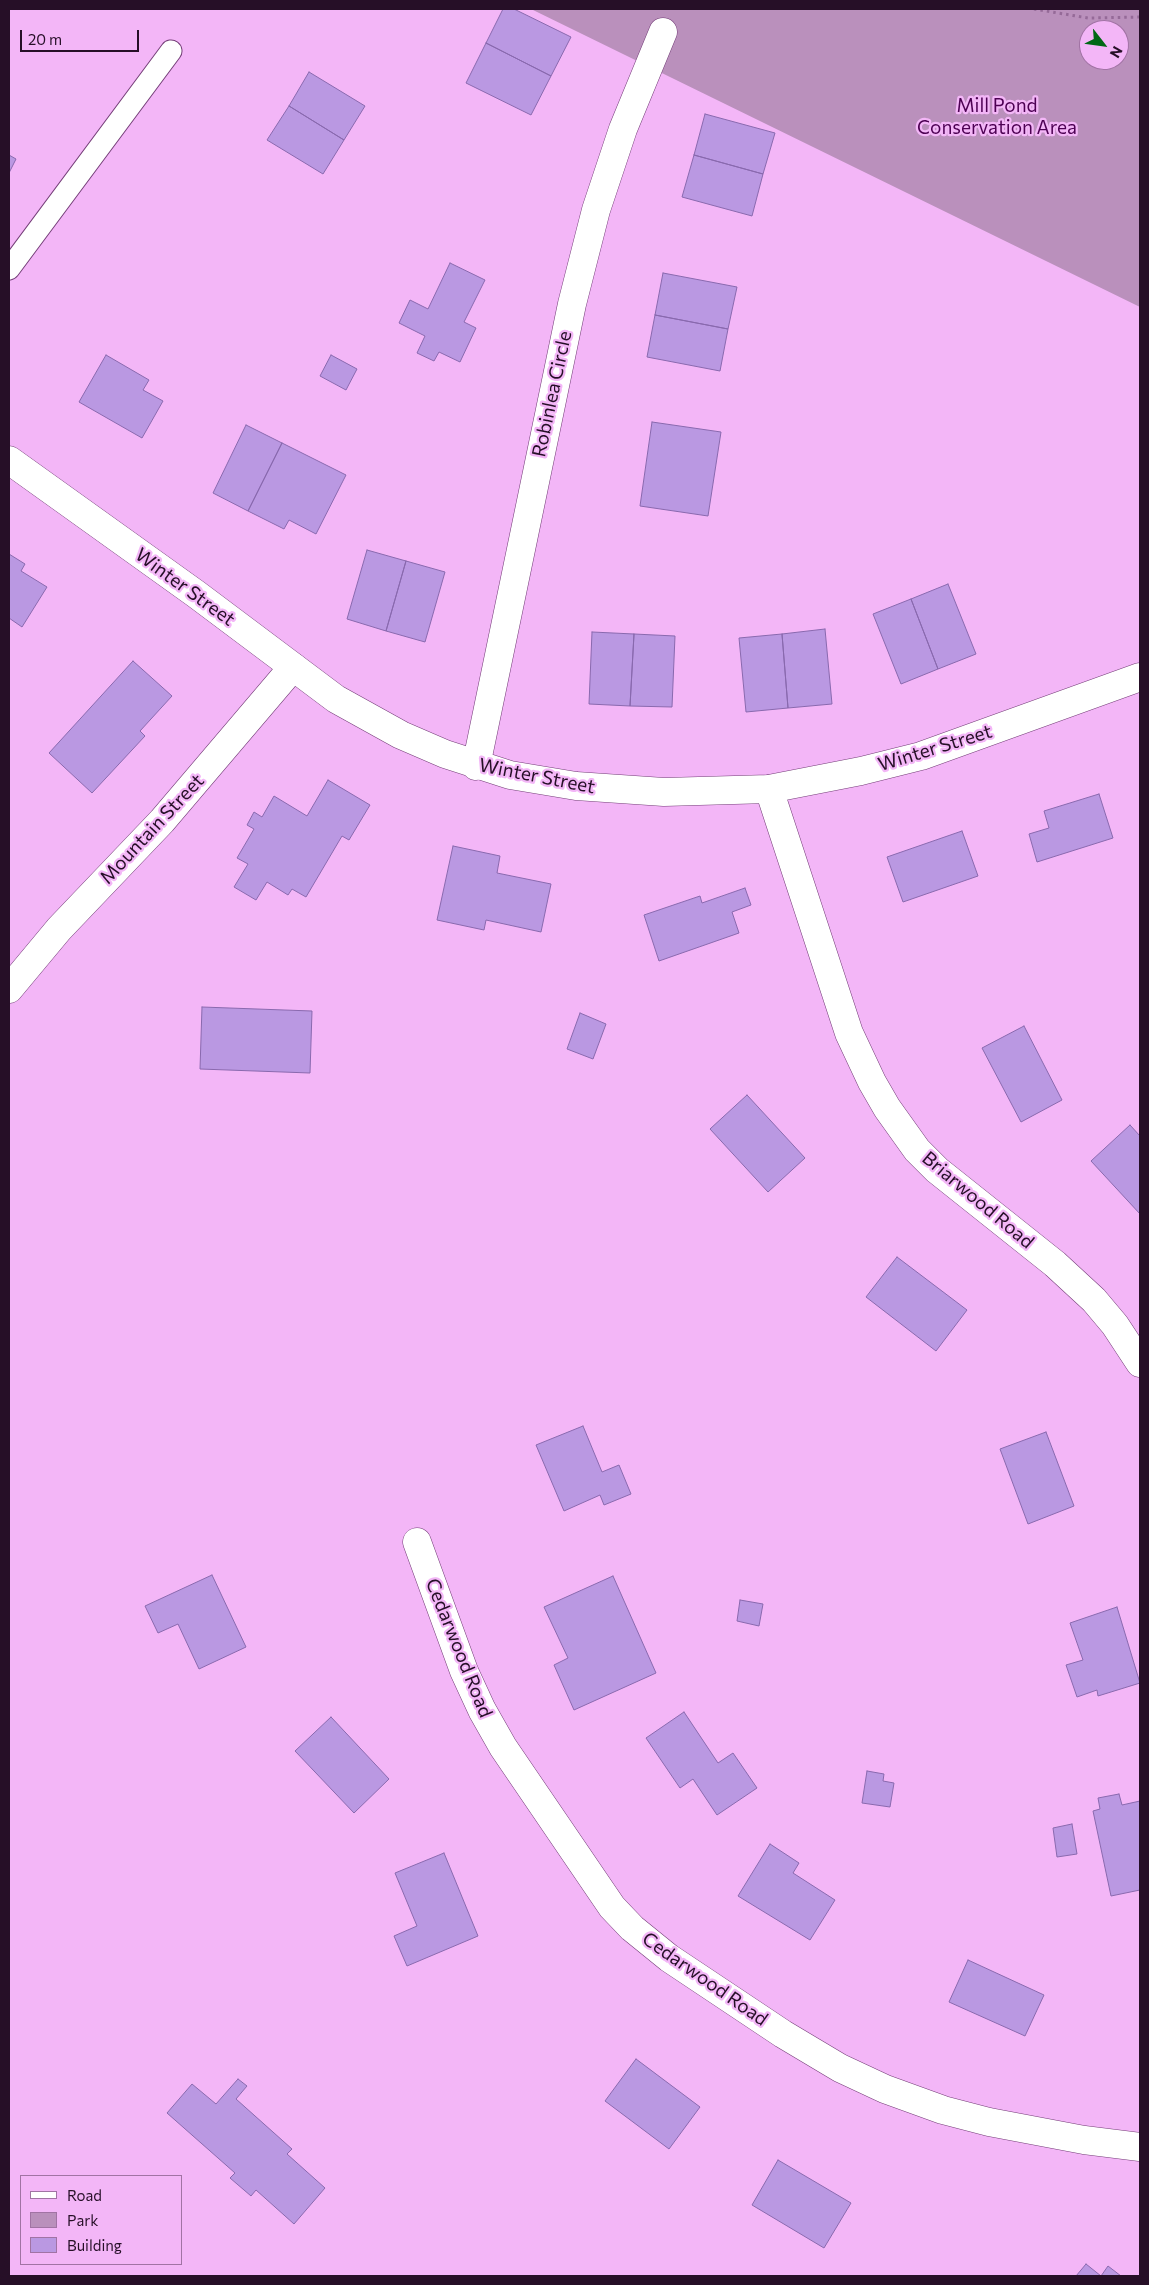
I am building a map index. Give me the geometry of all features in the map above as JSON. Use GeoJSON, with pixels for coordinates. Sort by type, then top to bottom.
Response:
{"type":"FeatureCollection","features":[{"type":"Feature","properties":{"kind":"street","name":"Robinlea Circle"},"geometry":{"type":"LineString","coordinates":[[476,766],[574,294],[596,210],[623,129],[663,32]]}},
{"type":"Feature","properties":{"kind":"street","name":"Winter Street"},"geometry":{"type":"LineString","coordinates":[[9,460],[196,594],[336,699],[401,735],[476,766],[546,781],[664,792],[769,789],[861,771],[921,756],[1140,677]]}},
{"type":"Feature","properties":{"kind":"street","name":"Mountain Street"},"geometry":{"type":"LineString","coordinates":[[9,989],[60,929],[162,821],[293,667]]}},
{"type":"Feature","properties":{"kind":"street","name":"Briarwood Road"},"geometry":{"type":"LineString","coordinates":[[769,789],[849,1033],[872,1082],[887,1108],[917,1150],[937,1170],[1055,1264],[1094,1300],[1115,1325],[1140,1363]]}},
{"type":"Feature","properties":{"kind":"street","name":"Cedarwood Road"},"geometry":{"type":"LineString","coordinates":[[417,1542],[464,1671],[498,1740],[612,1907],[632,1928],[669,1958],[783,2034],[840,2068],[886,2089],[943,2110],[989,2122],[1076,2138],[1140,2147]]}},
{"type":"Feature","properties":{"kind":"lane"},"geometry":{"type":"LineString","coordinates":[[9,269],[171,51]]}},
{"type":"Feature","properties":{"kind":"path"},"geometry":{"type":"LineString","coordinates":[[1034,9],[1088,18],[1140,17]]}},
{"type":"Feature","properties":{"kind":"green space","name":"Mill Pond Conservation Area"},"geometry":{"type":"Polygon","coordinates":[[[531,9],[1140,9],[1140,307],[531,9]]]}},
{"type":"Feature","properties":{"kind":"building"},"geometry":{"type":"Polygon","coordinates":[[[503,9],[514,9],[571,37],[551,76],[486,43],[503,9]]]}},
{"type":"Feature","properties":{"kind":"building"},"geometry":{"type":"Polygon","coordinates":[[[486,43],[551,76],[531,115],[466,83],[486,43]]]}},
{"type":"Feature","properties":{"kind":"building"},"geometry":{"type":"Polygon","coordinates":[[[309,72],[365,106],[344,140],[289,106],[309,72]]]}},
{"type":"Feature","properties":{"kind":"building"},"geometry":{"type":"Polygon","coordinates":[[[289,106],[344,140],[323,174],[267,140],[289,106]]]}},
{"type":"Feature","properties":{"kind":"building"},"geometry":{"type":"Polygon","coordinates":[[[705,114],[775,133],[763,174],[694,155],[705,114]]]}},
{"type":"Feature","properties":{"kind":"building"},"geometry":{"type":"Polygon","coordinates":[[[9,155],[16,159],[9,173],[9,155]]]}},
{"type":"Feature","properties":{"kind":"building"},"geometry":{"type":"Polygon","coordinates":[[[694,155],[763,174],[752,216],[682,197],[694,155]]]}},
{"type":"Feature","properties":{"kind":"building"},"geometry":{"type":"Polygon","coordinates":[[[450,263],[485,280],[464,322],[476,328],[460,362],[439,352],[434,361],[417,353],[425,336],[399,323],[410,300],[428,309],[450,263]]]}},
{"type":"Feature","properties":{"kind":"building"},"geometry":{"type":"Polygon","coordinates":[[[663,273],[737,287],[728,329],[655,315],[663,273]]]}},
{"type":"Feature","properties":{"kind":"building"},"geometry":{"type":"Polygon","coordinates":[[[655,315],[728,329],[720,371],[647,357],[655,315]]]}},
{"type":"Feature","properties":{"kind":"building"},"geometry":{"type":"Polygon","coordinates":[[[106,355],[149,380],[143,390],[163,401],[142,438],[79,402],[106,355]]]}},
{"type":"Feature","properties":{"kind":"building"},"geometry":{"type":"Polygon","coordinates":[[[331,355],[357,369],[346,390],[320,376],[331,355]]]}},
{"type":"Feature","properties":{"kind":"building"},"geometry":{"type":"Polygon","coordinates":[[[652,422],[721,432],[708,516],[640,506],[652,422]]]}},
{"type":"Feature","properties":{"kind":"building"},"geometry":{"type":"Polygon","coordinates":[[[246,425],[282,443],[248,511],[213,493],[246,425]]]}},
{"type":"Feature","properties":{"kind":"building"},"geometry":{"type":"Polygon","coordinates":[[[282,443],[346,475],[316,534],[289,520],[284,529],[248,511],[282,443]]]}},
{"type":"Feature","properties":{"kind":"building"},"geometry":{"type":"Polygon","coordinates":[[[367,550],[406,561],[386,631],[347,619],[367,550]]]}},
{"type":"Feature","properties":{"kind":"building"},"geometry":{"type":"Polygon","coordinates":[[[9,554],[25,564],[21,571],[47,587],[22,627],[9,618],[9,554]]]}},
{"type":"Feature","properties":{"kind":"building"},"geometry":{"type":"Polygon","coordinates":[[[406,561],[445,572],[425,642],[386,631],[406,561]]]}},
{"type":"Feature","properties":{"kind":"building"},"geometry":{"type":"Polygon","coordinates":[[[948,584],[976,654],[938,669],[911,599],[948,584]]]}},
{"type":"Feature","properties":{"kind":"building"},"geometry":{"type":"Polygon","coordinates":[[[911,599],[938,669],[901,684],[873,614],[911,599]]]}},
{"type":"Feature","properties":{"kind":"building"},"geometry":{"type":"Polygon","coordinates":[[[825,629],[832,704],[788,708],[782,634],[825,629]]]}},
{"type":"Feature","properties":{"kind":"building"},"geometry":{"type":"Polygon","coordinates":[[[592,632],[634,634],[630,706],[589,704],[592,632]]]}},
{"type":"Feature","properties":{"kind":"building"},"geometry":{"type":"Polygon","coordinates":[[[634,634],[675,636],[672,707],[630,706],[634,634]]]}},
{"type":"Feature","properties":{"kind":"building"},"geometry":{"type":"Polygon","coordinates":[[[782,634],[788,708],[746,712],[739,638],[782,634]]]}},
{"type":"Feature","properties":{"kind":"building"},"geometry":{"type":"Polygon","coordinates":[[[133,661],[172,696],[140,731],[145,736],[92,793],[49,753],[133,661]]]}},
{"type":"Feature","properties":{"kind":"building"},"geometry":{"type":"Polygon","coordinates":[[[328,780],[370,805],[349,840],[342,836],[306,897],[292,889],[288,895],[267,882],[256,900],[234,887],[248,864],[237,858],[254,829],[247,825],[254,812],[262,817],[274,796],[307,816],[328,780]]]}},
{"type":"Feature","properties":{"kind":"building"},"geometry":{"type":"Polygon","coordinates":[[[1099,794],[1113,838],[1037,862],[1029,834],[1049,828],[1044,811],[1099,794]]]}},
{"type":"Feature","properties":{"kind":"building"},"geometry":{"type":"Polygon","coordinates":[[[962,831],[978,876],[903,902],[887,857],[962,831]]]}},
{"type":"Feature","properties":{"kind":"building"},"geometry":{"type":"Polygon","coordinates":[[[453,846],[500,856],[497,873],[551,884],[541,932],[486,920],[484,930],[437,920],[453,846]]]}},
{"type":"Feature","properties":{"kind":"building"},"geometry":{"type":"Polygon","coordinates":[[[745,888],[751,905],[732,912],[739,933],[659,961],[644,915],[700,896],[702,903],[745,888]]]}},
{"type":"Feature","properties":{"kind":"building"},"geometry":{"type":"Polygon","coordinates":[[[202,1007],[312,1011],[310,1073],[200,1069],[202,1007]]]}},
{"type":"Feature","properties":{"kind":"building"},"geometry":{"type":"Polygon","coordinates":[[[580,1013],[606,1024],[593,1059],[567,1049],[580,1013]]]}},
{"type":"Feature","properties":{"kind":"building"},"geometry":{"type":"Polygon","coordinates":[[[1024,1026],[1062,1100],[1021,1122],[982,1048],[1024,1026]]]}},
{"type":"Feature","properties":{"kind":"building"},"geometry":{"type":"Polygon","coordinates":[[[747,1095],[805,1158],[768,1192],[710,1129],[747,1095]]]}},
{"type":"Feature","properties":{"kind":"building"},"geometry":{"type":"Polygon","coordinates":[[[1130,1125],[1140,1136],[1140,1214],[1091,1161],[1130,1125]]]}},
{"type":"Feature","properties":{"kind":"building"},"geometry":{"type":"Polygon","coordinates":[[[897,1257],[967,1310],[936,1351],[866,1297],[897,1257]]]}},
{"type":"Feature","properties":{"kind":"building"},"geometry":{"type":"Polygon","coordinates":[[[583,1426],[602,1472],[619,1465],[631,1494],[604,1505],[600,1495],[564,1511],[536,1445],[583,1426]]]}},
{"type":"Feature","properties":{"kind":"building"},"geometry":{"type":"Polygon","coordinates":[[[1046,1432],[1074,1506],[1028,1524],[1000,1449],[1046,1432]]]}},
{"type":"Feature","properties":{"kind":"building"},"geometry":{"type":"Polygon","coordinates":[[[212,1575],[246,1647],[199,1669],[178,1624],[158,1633],[145,1606],[212,1575]]]}},
{"type":"Feature","properties":{"kind":"building"},"geometry":{"type":"Polygon","coordinates":[[[613,1576],[656,1673],[574,1710],[554,1665],[568,1658],[544,1607],[613,1576]]]}},
{"type":"Feature","properties":{"kind":"building"},"geometry":{"type":"Polygon","coordinates":[[[740,1600],[763,1604],[759,1626],[737,1621],[740,1600]]]}},
{"type":"Feature","properties":{"kind":"building"},"geometry":{"type":"Polygon","coordinates":[[[1117,1607],[1140,1683],[1098,1696],[1097,1690],[1077,1697],[1066,1665],[1083,1660],[1070,1623],[1117,1607]]]}},
{"type":"Feature","properties":{"kind":"building"},"geometry":{"type":"Polygon","coordinates":[[[684,1712],[718,1763],[733,1753],[757,1788],[717,1815],[693,1779],[680,1788],[646,1738],[684,1712]]]}},
{"type":"Feature","properties":{"kind":"building"},"geometry":{"type":"Polygon","coordinates":[[[331,1717],[389,1779],[354,1813],[295,1751],[331,1717]]]}},
{"type":"Feature","properties":{"kind":"building"},"geometry":{"type":"Polygon","coordinates":[[[867,1771],[884,1774],[883,1781],[894,1783],[890,1807],[862,1803],[867,1771]]]}},
{"type":"Feature","properties":{"kind":"building"},"geometry":{"type":"Polygon","coordinates":[[[1119,1794],[1122,1805],[1140,1801],[1140,1890],[1111,1896],[1093,1811],[1100,1809],[1098,1798],[1119,1794]]]}},
{"type":"Feature","properties":{"kind":"building"},"geometry":{"type":"Polygon","coordinates":[[[1072,1824],[1077,1854],[1057,1857],[1053,1828],[1072,1824]]]}},
{"type":"Feature","properties":{"kind":"building"},"geometry":{"type":"Polygon","coordinates":[[[770,1844],[799,1863],[793,1873],[835,1900],[810,1940],[738,1896],[770,1844]]]}},
{"type":"Feature","properties":{"kind":"building"},"geometry":{"type":"Polygon","coordinates":[[[444,1853],[478,1936],[407,1966],[394,1936],[417,1926],[395,1873],[444,1853]]]}},
{"type":"Feature","properties":{"kind":"building"},"geometry":{"type":"Polygon","coordinates":[[[968,1960],[1044,1995],[1025,2036],[949,2002],[968,1960]]]}},
{"type":"Feature","properties":{"kind":"building"},"geometry":{"type":"Polygon","coordinates":[[[636,2059],[700,2107],[669,2149],[605,2101],[636,2059]]]}},
{"type":"Feature","properties":{"kind":"building"},"geometry":{"type":"Polygon","coordinates":[[[238,2079],[247,2086],[236,2099],[292,2149],[287,2154],[325,2188],[294,2224],[256,2190],[251,2196],[230,2178],[235,2173],[167,2113],[192,2084],[216,2104],[238,2079]]]}},
{"type":"Feature","properties":{"kind":"building"},"geometry":{"type":"Polygon","coordinates":[[[778,2160],[851,2203],[824,2248],[752,2205],[778,2160]]]}},
{"type":"Feature","properties":{"kind":"building"},"geometry":{"type":"Polygon","coordinates":[[[1086,2264],[1101,2276],[1076,2276],[1086,2264]]]}},
{"type":"Feature","properties":{"kind":"building"},"geometry":{"type":"Polygon","coordinates":[[[1108,2266],[1121,2276],[1101,2276],[1108,2266]]]}}]}
